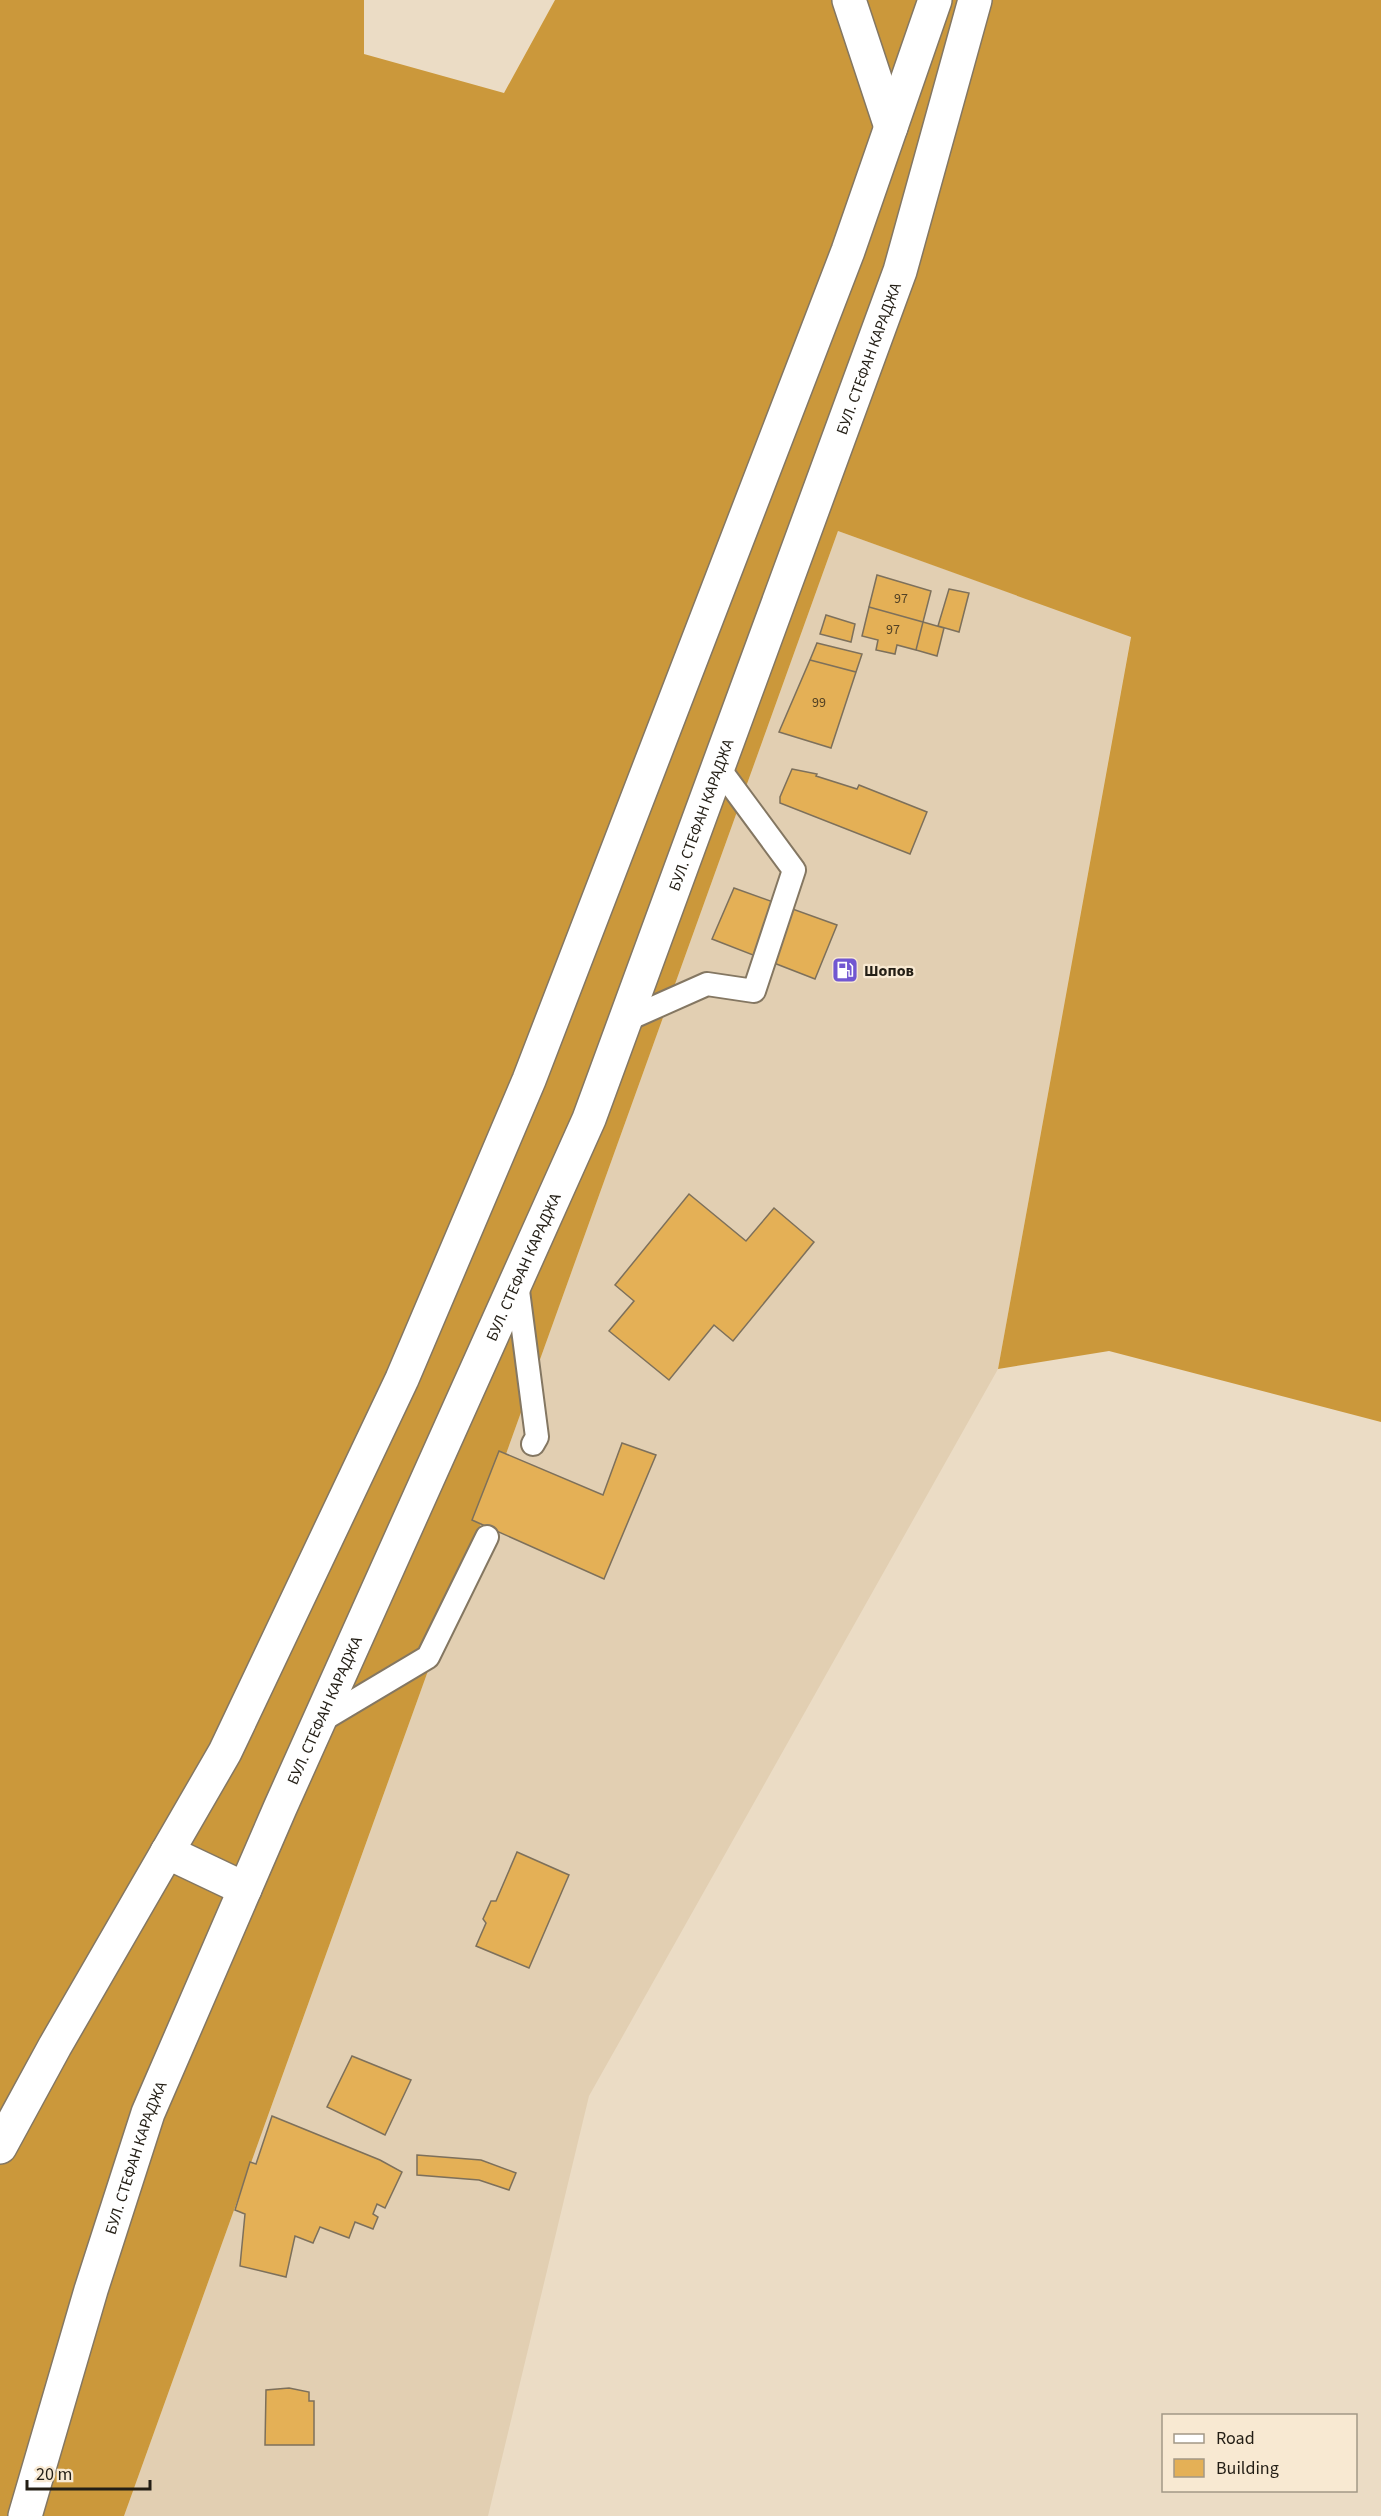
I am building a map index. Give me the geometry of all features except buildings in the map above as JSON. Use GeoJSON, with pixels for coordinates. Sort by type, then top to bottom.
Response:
{"type":"FeatureCollection","features":[{"type":"Feature","properties":{"kind":"main road"},"geometry":{"type":"LineString","coordinates":[[849,0],[891,127]]}},
{"type":"Feature","properties":{"kind":"main road"},"geometry":{"type":"LineString","coordinates":[[0,2147],[55,2046],[225,1752],[402,1379],[529,1080],[840,273],[935,0]]}},
{"type":"Feature","properties":{"kind":"main road","name":"БУЛ. СТЕФАН КАРАДЖА"},"geometry":{"type":"LineString","coordinates":[[25,2516],[91,2290],[148,2113],[319,1722],[589,1119],[900,272],[975,0]]}},
{"type":"Feature","properties":{"kind":"main road"},"geometry":{"type":"LineString","coordinates":[[167,1852],[245,1889]]}},
{"type":"Feature","properties":{"kind":"lane"},"geometry":{"type":"LineString","coordinates":[[626,1020],[707,984],[754,991],[794,870],[718,767]]}},
{"type":"Feature","properties":{"kind":"lane"},"geometry":{"type":"LineString","coordinates":[[517,1281],[537,1437],[533,1444]]}},
{"type":"Feature","properties":{"kind":"lane"},"geometry":{"type":"LineString","coordinates":[[319,1722],[428,1657],[487,1537]]}},
{"type":"Feature","properties":{"kind":"shaded area"},"geometry":{"type":"Polygon","coordinates":[[[0,0],[364,0],[364,54],[504,93],[555,0],[1381,0],[1381,1422],[1109,1351],[998,1369],[1131,637],[838,531],[124,2516],[0,2516],[0,0]]]}},
{"type":"Feature","properties":{"kind":"shaded area"},"geometry":{"type":"Polygon","coordinates":[[[838,531],[1131,636],[998,1369],[589,2096],[488,2516],[124,2516],[838,531]]]}},
{"type":"Feature","properties":{"kind":"place","name":"Шопов"},"geometry":{"type":"Point","coordinates":[845,970]}}]}
